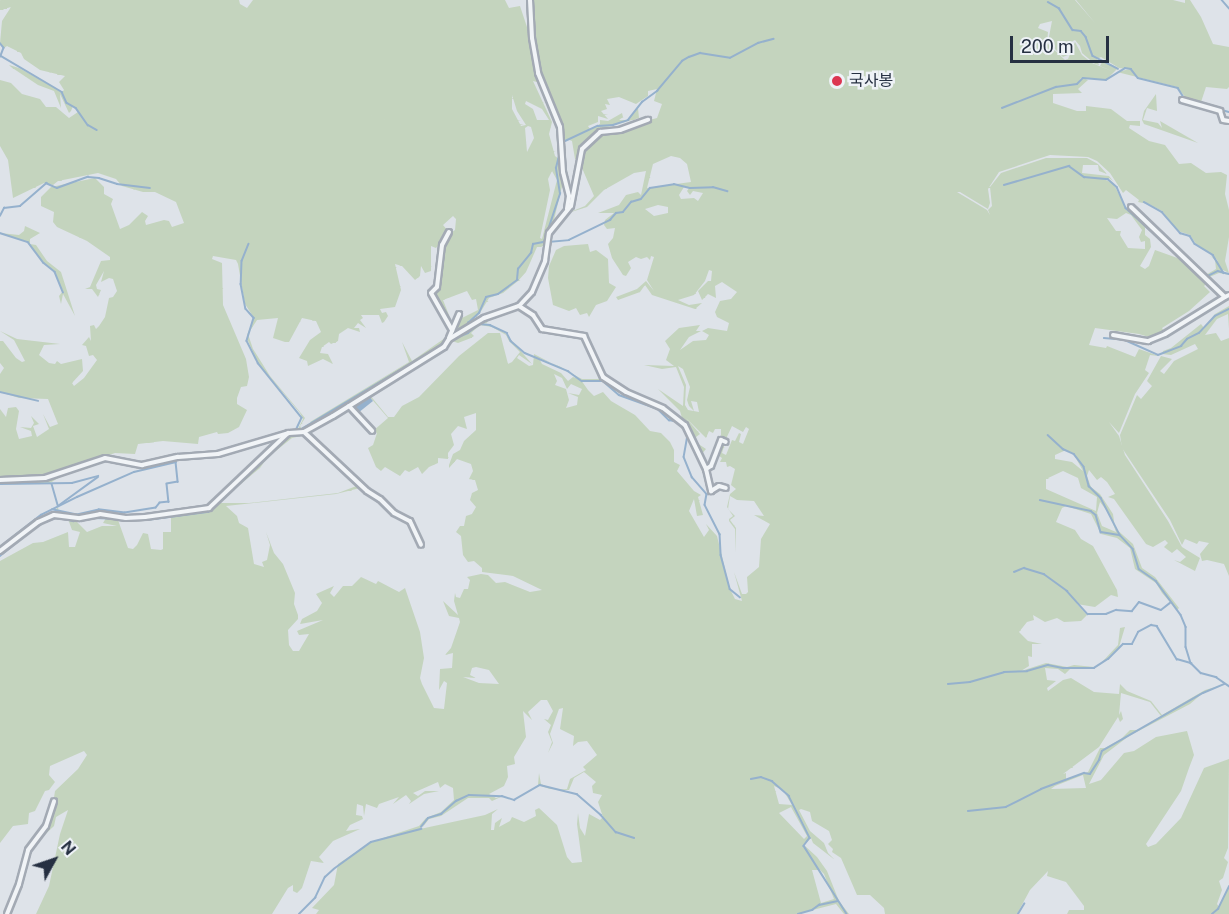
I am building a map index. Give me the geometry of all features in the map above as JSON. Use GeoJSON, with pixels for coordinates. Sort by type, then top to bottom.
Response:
{"type":"FeatureCollection","features":[{"type":"Feature","properties":{"kind":"street"},"geometry":{"type":"LineString","coordinates":[[530,0],[532,38],[538,73],[560,127],[563,172],[569,196],[564,215]]}},
{"type":"Feature","properties":{"kind":"street"},"geometry":{"type":"LineString","coordinates":[[1182,100],[1220,111],[1223,120],[1229,121]]}},
{"type":"Feature","properties":{"kind":"street"},"geometry":{"type":"LineString","coordinates":[[449,339],[491,314],[519,306],[532,292],[545,261],[549,233],[572,202],[580,154],[588,142],[602,131],[620,130],[648,120]]}},
{"type":"Feature","properties":{"kind":"street"},"geometry":{"type":"LineString","coordinates":[[1113,335],[1148,340],[1165,334],[1227,296],[1131,207]]}},
{"type":"Feature","properties":{"kind":"street"},"geometry":{"type":"LineString","coordinates":[[449,232],[441,245],[437,287],[431,293],[452,330]]}},
{"type":"Feature","properties":{"kind":"street"},"geometry":{"type":"LineString","coordinates":[[519,306],[533,315],[542,329],[584,336],[603,377],[626,392],[663,408],[685,425],[706,469],[711,490],[719,486],[726,488]]}},
{"type":"Feature","properties":{"kind":"street"},"geometry":{"type":"LineString","coordinates":[[0,480],[45,478],[105,458],[142,465],[186,456],[218,454],[289,433],[304,432],[444,347],[459,314]]}},
{"type":"Feature","properties":{"kind":"street"},"geometry":{"type":"LineString","coordinates":[[349,406],[372,431]]}},
{"type":"Feature","properties":{"kind":"street"},"geometry":{"type":"LineString","coordinates":[[304,432],[367,491],[394,513],[410,521],[420,545]]}},
{"type":"Feature","properties":{"kind":"street"},"geometry":{"type":"LineString","coordinates":[[0,552],[38,522],[54,515],[80,518],[100,514],[145,517],[209,508],[289,433]]}},
{"type":"Feature","properties":{"kind":"street"},"geometry":{"type":"LineString","coordinates":[[706,469],[711,466],[721,440],[726,442]]}},
{"type":"Feature","properties":{"kind":"street"},"geometry":{"type":"LineString","coordinates":[[7,914],[19,884],[28,850],[46,826],[54,801]]}},
{"type":"Feature","properties":{"kind":"green space"},"geometry":{"type":"Polygon","coordinates":[[[0,0],[239,0],[240,4],[247,8],[253,0],[505,0],[509,8],[520,6],[527,27],[531,0],[1075,0],[1095,23],[1076,0],[1173,0],[1185,3],[1185,0],[1190,0],[1201,17],[1213,44],[1229,47],[1229,87],[1227,89],[1206,87],[1201,102],[1186,98],[1177,87],[1117,72],[1130,69],[1119,68],[1101,57],[1097,59],[1099,65],[1095,64],[1082,53],[1075,40],[1071,42],[1068,55],[1063,57],[1048,42],[1052,21],[1040,24],[1038,28],[1048,32],[1047,43],[1065,60],[1068,59],[1075,42],[1082,55],[1092,63],[1114,72],[1106,80],[1084,78],[1088,80],[1078,89],[1082,93],[1053,94],[1053,103],[1077,111],[1086,111],[1086,106],[1111,109],[1127,121],[1140,121],[1140,126],[1130,125],[1129,128],[1149,141],[1165,145],[1179,164],[1191,163],[1206,173],[1221,172],[1227,175],[1225,194],[1229,210],[1229,237],[1225,261],[1229,273],[1223,270],[1223,273],[1229,275],[1219,273],[1207,278],[1204,276],[1216,269],[1215,260],[1209,255],[1218,261],[1213,255],[1196,244],[1190,235],[1178,231],[1162,211],[1149,204],[1138,202],[1139,200],[1126,190],[1123,193],[1110,173],[1097,161],[1088,157],[1050,155],[999,172],[988,189],[990,203],[988,209],[957,192],[987,210],[990,215],[988,210],[992,206],[990,187],[1001,173],[1046,158],[1087,158],[1098,164],[1107,174],[1099,171],[1098,165],[1083,165],[1082,173],[1109,176],[1113,181],[1109,178],[1103,179],[1113,183],[1126,208],[1145,224],[1145,235],[1150,239],[1151,247],[1140,266],[1145,269],[1149,266],[1155,250],[1183,260],[1207,283],[1204,286],[1210,292],[1189,311],[1162,328],[1165,333],[1152,338],[1095,328],[1089,345],[1106,348],[1107,346],[1135,357],[1139,349],[1159,356],[1150,355],[1145,370],[1149,373],[1135,394],[1119,433],[1109,422],[1119,436],[1125,455],[1182,547],[1200,558],[1195,571],[1174,560],[1180,562],[1186,557],[1177,549],[1172,553],[1164,547],[1168,543],[1165,540],[1153,547],[1146,544],[1114,499],[1108,497],[1115,494],[1107,482],[1101,477],[1097,480],[1089,470],[1087,476],[1091,487],[1100,494],[1113,514],[1115,528],[1133,544],[1142,568],[1155,577],[1179,608],[1177,610],[1156,583],[1135,569],[1130,548],[1117,538],[1101,534],[1091,514],[1066,506],[1062,508],[1056,522],[1075,530],[1081,539],[1093,546],[1117,590],[1118,597],[1111,595],[1095,607],[1077,604],[1087,615],[1081,621],[1064,622],[1057,618],[1045,622],[1033,615],[1034,620],[1027,622],[1019,632],[1028,641],[1042,644],[1032,644],[1032,657],[1028,656],[1029,666],[1021,671],[1046,663],[1067,667],[1100,665],[1094,668],[1071,668],[1065,674],[1058,669],[1045,668],[1047,680],[1056,681],[1047,688],[1048,691],[1063,680],[1071,678],[1094,692],[1119,694],[1120,684],[1127,691],[1151,701],[1162,715],[1205,690],[1222,685],[1204,692],[1190,704],[1129,736],[1104,755],[1089,784],[1101,780],[1124,753],[1134,751],[1156,737],[1187,731],[1194,755],[1181,791],[1146,844],[1148,847],[1156,844],[1181,818],[1204,768],[1229,759],[1228,848],[1224,858],[1228,862],[1223,878],[1219,881],[1222,890],[1217,904],[1219,907],[1229,886],[1229,914],[1067,914],[1069,910],[1084,910],[1084,906],[1066,882],[1047,876],[1048,871],[1030,890],[1017,914],[885,914],[884,908],[870,895],[857,895],[841,858],[832,852],[833,849],[828,844],[832,840],[829,831],[812,821],[810,812],[801,809],[799,810],[810,831],[824,843],[828,853],[835,860],[813,843],[811,838],[804,845],[827,871],[839,901],[849,914],[844,914],[836,904],[797,914],[316,914],[319,910],[312,908],[334,885],[338,864],[371,842],[419,826],[426,818],[441,812],[454,800],[453,788],[445,784],[440,788],[438,782],[413,793],[418,796],[425,791],[439,791],[424,794],[409,804],[411,801],[406,795],[393,804],[399,797],[379,804],[377,808],[366,804],[364,816],[363,806],[357,804],[356,815],[362,816],[363,819],[350,825],[346,831],[360,829],[333,841],[319,857],[324,863],[311,861],[302,888],[297,893],[293,891],[293,885],[288,888],[272,914],[36,914],[49,886],[60,834],[68,810],[56,817],[54,826],[32,847],[51,817],[55,791],[78,769],[87,755],[84,751],[50,766],[49,775],[55,782],[49,790],[45,791],[35,811],[29,813],[28,824],[13,826],[0,843],[0,561],[33,543],[43,542],[68,532],[69,547],[75,547],[80,532],[72,530],[68,519],[54,518],[39,523],[0,555],[0,548],[28,525],[54,512],[58,507],[59,513],[72,515],[99,511],[137,517],[93,515],[126,518],[153,517],[211,509],[207,513],[220,503],[249,503],[338,493],[359,485],[360,488],[336,494],[226,506],[237,516],[239,523],[248,528],[254,564],[264,567],[262,562],[267,560],[270,545],[266,532],[274,553],[283,564],[295,593],[294,604],[298,615],[298,619],[288,630],[289,645],[293,651],[299,651],[309,634],[299,635],[297,631],[323,620],[300,624],[302,619],[317,611],[322,603],[316,594],[334,586],[330,593],[334,597],[343,586],[352,586],[361,577],[376,584],[378,581],[399,592],[405,588],[420,632],[424,658],[420,678],[434,708],[444,709],[447,683],[444,681],[439,690],[440,669],[452,668],[453,653],[445,655],[451,648],[460,622],[459,618],[449,616],[443,601],[458,615],[454,601],[455,593],[456,597],[460,598],[464,589],[468,589],[470,580],[467,577],[481,574],[488,575],[496,583],[505,582],[530,592],[542,590],[513,576],[482,572],[482,568],[474,561],[468,562],[463,555],[461,536],[456,532],[460,526],[464,526],[466,516],[472,514],[476,507],[470,500],[472,493],[478,490],[475,480],[469,479],[473,471],[471,464],[457,459],[449,468],[449,465],[453,454],[460,450],[464,441],[476,430],[476,413],[464,417],[467,429],[458,426],[451,434],[454,445],[448,453],[448,459],[438,458],[438,463],[429,467],[422,474],[418,467],[409,472],[405,470],[400,476],[385,467],[381,471],[376,467],[368,448],[373,445],[377,433],[373,431],[388,418],[369,396],[353,406],[355,409],[352,406],[369,394],[388,417],[394,417],[402,406],[419,397],[459,356],[488,333],[500,333],[508,364],[512,362],[520,352],[506,335],[492,327],[480,325],[471,333],[474,336],[471,338],[458,343],[452,341],[467,334],[465,332],[475,325],[497,312],[507,312],[489,317],[487,323],[478,325],[488,324],[505,333],[532,364],[519,355],[517,358],[529,366],[533,365],[534,354],[551,363],[539,358],[542,364],[561,373],[568,381],[573,377],[579,379],[568,372],[582,379],[599,379],[583,338],[601,375],[618,388],[614,391],[602,380],[581,380],[588,390],[594,396],[603,392],[611,401],[635,415],[650,431],[661,433],[670,442],[674,450],[674,462],[680,465],[677,471],[694,491],[701,495],[698,497],[703,515],[697,516],[694,499],[689,511],[704,537],[709,530],[706,524],[717,536],[730,589],[735,599],[742,601],[734,572],[742,594],[746,594],[748,592],[747,577],[759,567],[761,539],[770,524],[754,515],[764,516],[754,501],[737,500],[730,496],[728,509],[730,494],[736,489],[731,485],[735,469],[727,467],[726,462],[720,462],[722,458],[715,453],[721,440],[725,443],[722,453],[726,455],[732,440],[735,441],[739,433],[741,434],[739,442],[743,444],[749,429],[746,427],[743,432],[732,426],[725,441],[717,438],[721,437],[721,429],[715,429],[713,433],[709,431],[706,438],[686,418],[700,434],[696,437],[697,443],[706,449],[701,455],[690,433],[679,420],[682,418],[680,411],[658,389],[683,406],[684,387],[676,367],[662,369],[644,365],[674,366],[666,360],[670,349],[665,341],[679,328],[700,325],[696,331],[701,331],[689,337],[680,350],[693,341],[706,340],[709,335],[702,331],[708,328],[727,331],[729,323],[717,317],[715,312],[720,301],[731,299],[737,292],[722,282],[715,286],[716,298],[708,294],[702,300],[698,291],[708,281],[711,281],[712,271],[709,270],[705,281],[694,295],[678,300],[689,305],[702,303],[695,309],[652,295],[645,285],[640,292],[618,300],[616,297],[637,289],[646,281],[654,291],[647,280],[654,257],[651,256],[650,260],[647,257],[641,259],[636,257],[628,262],[631,268],[626,276],[623,275],[612,258],[608,244],[613,238],[615,228],[607,229],[604,225],[605,220],[614,213],[598,213],[619,205],[626,195],[638,192],[641,195],[646,171],[634,173],[604,190],[587,207],[565,214],[585,206],[594,196],[579,161],[583,149],[594,141],[598,134],[657,118],[662,104],[654,101],[657,89],[648,91],[648,96],[636,104],[619,97],[607,99],[610,105],[605,104],[607,109],[601,111],[608,119],[598,116],[598,122],[588,126],[590,129],[600,124],[600,120],[608,121],[622,113],[623,117],[619,120],[628,120],[638,108],[639,118],[601,129],[584,145],[578,160],[575,159],[572,141],[567,139],[562,142],[559,119],[553,107],[558,119],[568,196],[564,212],[561,217],[566,202],[563,182],[548,245],[537,247],[526,272],[503,293],[489,298],[466,331],[467,324],[464,331],[454,335],[452,330],[459,314],[462,318],[478,310],[476,299],[472,300],[467,291],[443,300],[451,320],[450,328],[432,295],[437,289],[442,249],[449,234],[455,230],[456,219],[453,216],[443,225],[448,231],[446,236],[436,248],[431,246],[431,271],[425,273],[421,266],[420,276],[415,280],[402,266],[395,264],[401,290],[395,307],[380,309],[388,316],[384,322],[382,323],[379,315],[361,315],[363,318],[360,320],[366,328],[358,323],[354,328],[359,328],[360,332],[348,328],[339,334],[338,341],[331,344],[329,342],[322,347],[320,353],[328,354],[333,364],[323,359],[308,366],[307,361],[299,358],[310,340],[321,332],[316,321],[302,318],[289,342],[285,342],[273,338],[278,318],[257,320],[248,334],[253,349],[270,376],[305,418],[300,426],[302,429],[297,431],[303,419],[300,413],[258,363],[248,341],[247,335],[254,318],[245,304],[236,260],[213,256],[212,259],[222,263],[223,305],[246,359],[249,377],[247,386],[241,387],[237,398],[237,404],[247,410],[239,427],[228,433],[218,434],[217,432],[199,437],[198,444],[163,441],[138,444],[135,454],[115,453],[45,477],[0,479],[0,409],[6,417],[8,408],[16,407],[19,411],[16,429],[19,439],[32,436],[31,431],[20,427],[31,428],[34,423],[31,416],[39,424],[33,426],[37,437],[49,429],[43,414],[50,427],[58,424],[48,399],[19,398],[0,392],[0,374],[4,368],[0,363],[0,341],[3,341],[16,358],[22,362],[25,361],[14,340],[0,331],[17,339],[60,344],[44,345],[39,355],[49,363],[55,364],[57,361],[61,364],[82,359],[83,371],[72,383],[74,386],[84,378],[97,360],[93,355],[89,356],[86,346],[82,345],[89,337],[91,341],[90,326],[94,325],[96,329],[99,326],[105,317],[109,298],[113,297],[117,291],[113,279],[109,278],[101,282],[104,271],[96,285],[97,289],[101,290],[98,297],[92,289],[85,289],[90,287],[101,261],[110,260],[110,257],[87,241],[57,227],[53,222],[54,212],[41,206],[41,197],[51,187],[95,178],[104,187],[104,194],[113,199],[111,204],[120,229],[129,225],[142,212],[148,216],[145,221],[146,225],[164,220],[169,221],[172,227],[184,223],[176,202],[155,192],[143,192],[122,186],[116,179],[98,173],[58,181],[53,185],[44,183],[13,198],[8,160],[0,146],[0,80],[11,83],[22,94],[40,99],[46,107],[56,107],[69,118],[78,112],[73,106],[69,113],[60,94],[61,108],[54,91],[38,85],[9,65],[19,68],[62,92],[64,90],[59,82],[65,76],[40,70],[24,59],[21,53],[7,46],[4,48],[0,43],[2,21],[11,7],[0,10],[0,0]],[[533,81],[552,122],[549,134],[555,156],[559,159],[560,152],[554,116],[537,82],[533,81]],[[512,95],[512,109],[521,126],[526,125],[517,111],[512,95]],[[526,101],[525,104],[533,109],[537,120],[549,120],[542,109],[526,101]],[[531,127],[525,128],[527,152],[534,138],[531,127]],[[671,156],[653,164],[647,188],[691,182],[687,164],[680,158],[671,156]],[[552,171],[548,179],[550,190],[540,238],[542,239],[557,180],[552,171]],[[684,187],[679,195],[681,199],[694,198],[698,201],[703,193],[693,191],[690,195],[687,191],[689,188],[684,187]],[[658,205],[645,209],[654,216],[668,213],[668,207],[658,205]],[[1126,213],[1117,219],[1107,218],[1116,231],[1121,231],[1120,235],[1128,248],[1145,249],[1145,241],[1141,242],[1139,237],[1142,230],[1131,215],[1126,213]],[[678,366],[686,385],[685,405],[688,410],[699,412],[697,402],[691,401],[694,411],[689,406],[687,400],[690,387],[683,369],[678,366]],[[554,374],[557,381],[555,385],[566,389],[569,400],[566,408],[577,405],[578,397],[568,393],[579,395],[582,389],[571,384],[567,389],[562,378],[554,374]],[[1066,450],[1055,455],[1055,459],[1072,462],[1083,471],[1073,453],[1066,450]],[[1063,471],[1046,479],[1046,489],[1096,511],[1097,497],[1081,488],[1078,478],[1063,471]],[[1100,502],[1097,513],[1102,526],[1116,532],[1110,515],[1100,502]],[[98,517],[76,521],[87,532],[102,526],[117,526],[103,523],[106,518],[98,517]],[[174,517],[118,520],[128,548],[133,549],[137,545],[143,533],[148,534],[151,549],[161,550],[163,549],[163,532],[171,532],[171,518],[174,517]],[[472,668],[470,675],[476,678],[463,677],[479,683],[499,684],[489,670],[472,668]],[[1121,693],[1119,715],[1121,711],[1123,719],[1120,722],[1118,717],[1099,747],[1063,774],[1066,773],[1066,779],[1088,772],[1100,748],[1105,748],[1121,739],[1130,730],[1138,730],[1161,716],[1150,702],[1121,693]],[[541,700],[528,712],[532,720],[523,711],[526,737],[514,757],[515,764],[507,766],[508,777],[504,786],[489,794],[496,798],[503,796],[492,801],[489,798],[468,798],[441,816],[429,819],[422,828],[426,820],[420,829],[485,815],[498,809],[492,814],[491,830],[494,830],[495,823],[502,818],[499,827],[510,821],[512,817],[524,822],[536,816],[535,810],[539,808],[557,825],[567,857],[572,863],[582,862],[577,824],[578,813],[580,828],[585,836],[589,814],[600,820],[603,817],[598,802],[602,795],[593,793],[592,786],[596,782],[584,772],[574,778],[569,790],[550,789],[538,785],[539,773],[541,784],[554,789],[567,789],[570,779],[586,770],[583,767],[597,755],[587,741],[578,742],[573,746],[574,736],[560,729],[563,708],[559,709],[550,734],[553,743],[548,753],[552,742],[548,732],[551,725],[544,719],[548,720],[553,711],[547,700],[541,700]],[[1083,775],[1051,789],[1086,788],[1083,775]],[[774,786],[779,804],[792,805],[783,790],[774,786]],[[791,807],[779,813],[804,839],[807,836],[791,807]],[[812,870],[821,903],[834,899],[824,874],[820,870],[812,870]]]}},
{"type":"Feature","properties":{"kind":"green space"},"geometry":{"type":"Polygon","coordinates":[[[1103,60],[1118,68],[1114,72],[1100,66],[1103,60]]]}},
{"type":"Feature","properties":{"kind":"green space"},"geometry":{"type":"Polygon","coordinates":[[[1156,94],[1157,111],[1147,108],[1143,120],[1158,123],[1162,128],[1160,121],[1198,143],[1144,124],[1142,120],[1144,111],[1156,94]]]}},
{"type":"Feature","properties":{"kind":"green space"},"geometry":{"type":"Polygon","coordinates":[[[25,226],[40,233],[30,239],[30,244],[36,245],[47,261],[61,272],[75,316],[63,294],[61,304],[59,296],[63,291],[55,272],[44,263],[28,242],[0,233],[19,235],[24,231],[25,226]]]}},
{"type":"Feature","properties":{"kind":"green space"},"geometry":{"type":"Polygon","coordinates":[[[588,244],[590,252],[596,250],[608,259],[609,283],[616,287],[607,301],[596,305],[589,317],[587,313],[580,315],[576,308],[569,311],[553,305],[548,278],[549,266],[556,250],[564,246],[588,244]]]}},
{"type":"Feature","properties":{"kind":"green space"},"geometry":{"type":"Polygon","coordinates":[[[1229,306],[1229,329],[1228,314],[1217,319],[1205,335],[1216,333],[1221,341],[1229,338],[1229,576],[1224,564],[1202,561],[1200,554],[1209,543],[1199,541],[1197,544],[1185,539],[1182,545],[1170,520],[1122,448],[1120,435],[1137,395],[1141,399],[1152,386],[1147,381],[1161,356],[1172,359],[1160,371],[1164,374],[1174,361],[1198,349],[1195,344],[1171,355],[1162,354],[1163,351],[1171,348],[1201,324],[1204,328],[1215,314],[1229,306]]]}},
{"type":"Feature","properties":{"kind":"green space"},"geometry":{"type":"Polygon","coordinates":[[[449,331],[442,345],[328,415],[310,422],[409,362],[402,342],[412,361],[445,338],[449,331]]]}},
{"type":"Feature","properties":{"kind":"green space"},"geometry":{"type":"Polygon","coordinates":[[[288,433],[292,433],[243,479],[291,435],[302,433],[306,435],[292,438],[267,458],[260,468],[236,488],[242,479],[213,507],[210,507],[288,433]]]}},
{"type":"Feature","properties":{"kind":"green space"},"geometry":{"type":"Polygon","coordinates":[[[222,455],[182,459],[145,468],[106,460],[63,475],[50,483],[0,483],[44,479],[100,460],[109,459],[145,466],[187,457],[222,455]]]}},
{"type":"Feature","properties":{"kind":"green space"},"geometry":{"type":"Polygon","coordinates":[[[729,510],[735,516],[730,520],[736,528],[735,553],[735,529],[729,521],[733,516],[729,510]]]}},
{"type":"Feature","properties":{"kind":"green space"},"geometry":{"type":"Polygon","coordinates":[[[1125,627],[1119,647],[1100,665],[1118,645],[1120,628],[1125,627]]]}},
{"type":"Feature","properties":{"kind":"water"},"geometry":{"type":"Polygon","coordinates":[[[369,396],[373,401],[358,413],[353,405],[369,396]]]}},
{"type":"Feature","properties":{"kind":"waterway"},"geometry":{"type":"LineString","coordinates":[[1222,0],[1229,8]]}},
{"type":"Feature","properties":{"kind":"waterway"},"geometry":{"type":"LineString","coordinates":[[1048,2],[1059,8],[1073,30],[1081,31],[1086,37],[1093,56],[1118,69]]}},
{"type":"Feature","properties":{"kind":"waterway"},"geometry":{"type":"LineString","coordinates":[[563,142],[598,126],[613,125],[628,120],[642,102],[657,91],[682,61],[689,57],[700,53],[730,58],[758,43],[773,39]]}},
{"type":"Feature","properties":{"kind":"waterway"},"geometry":{"type":"LineString","coordinates":[[0,43],[4,48],[1,56],[62,92],[67,103],[76,108],[88,125],[97,130]]}},
{"type":"Feature","properties":{"kind":"waterway"},"geometry":{"type":"LineString","coordinates":[[1002,108],[1056,87],[1077,84],[1083,78],[1106,80],[1125,68],[1131,69],[1138,78],[1178,88],[1185,99],[1209,106]]}},
{"type":"Feature","properties":{"kind":"waterway"},"geometry":{"type":"LineString","coordinates":[[1222,110],[1229,112]]}},
{"type":"Feature","properties":{"kind":"waterway"},"geometry":{"type":"LineString","coordinates":[[544,242],[560,194],[556,168],[560,152]]}},
{"type":"Feature","properties":{"kind":"waterway"},"geometry":{"type":"LineString","coordinates":[[1004,185],[1069,166],[1084,177],[1108,179],[1117,187],[1126,208],[1201,277]]}},
{"type":"Feature","properties":{"kind":"waterway"},"geometry":{"type":"LineString","coordinates":[[0,216],[4,208],[20,206],[46,183],[57,188],[88,177],[117,184],[150,188]]}},
{"type":"Feature","properties":{"kind":"waterway"},"geometry":{"type":"LineString","coordinates":[[548,242],[569,240],[610,220],[616,213],[623,212],[631,202],[641,199],[650,188],[674,184],[690,188],[713,187],[727,191]]}},
{"type":"Feature","properties":{"kind":"waterway"},"geometry":{"type":"LineString","coordinates":[[1144,202],[1162,212],[1180,233],[1190,236],[1195,244],[1213,255],[1224,273]]}},
{"type":"Feature","properties":{"kind":"waterway"},"geometry":{"type":"LineString","coordinates":[[0,233],[28,242],[44,263],[55,272],[63,292]]}},
{"type":"Feature","properties":{"kind":"waterway"},"geometry":{"type":"LineString","coordinates":[[464,334],[468,323],[479,313],[486,297],[498,294],[517,280],[518,269],[531,253],[533,244],[543,242]]}},
{"type":"Feature","properties":{"kind":"waterway"},"geometry":{"type":"LineString","coordinates":[[249,244],[242,261],[241,284],[246,309],[254,318],[247,341],[258,363],[302,418],[296,431]]}},
{"type":"Feature","properties":{"kind":"waterway"},"geometry":{"type":"LineString","coordinates":[[1206,277],[1218,271],[1229,274]]}},
{"type":"Feature","properties":{"kind":"waterway"},"geometry":{"type":"LineString","coordinates":[[1104,338],[1125,340],[1158,355],[1181,346],[1187,339],[1199,333],[1215,316],[1229,309]]}},
{"type":"Feature","properties":{"kind":"waterway"},"geometry":{"type":"LineString","coordinates":[[451,340],[468,333],[479,324],[490,325],[507,333],[511,341],[525,353],[568,371],[582,381],[603,381],[619,395],[658,409],[669,420],[679,422]]}},
{"type":"Feature","properties":{"kind":"waterway"},"geometry":{"type":"LineString","coordinates":[[300,430],[442,345]]}},
{"type":"Feature","properties":{"kind":"waterway"},"geometry":{"type":"LineString","coordinates":[[0,392],[38,401]]}},
{"type":"Feature","properties":{"kind":"waterway"},"geometry":{"type":"LineString","coordinates":[[267,455],[291,435]]}},
{"type":"Feature","properties":{"kind":"waterway"},"geometry":{"type":"LineString","coordinates":[[688,435],[684,457],[692,477],[707,494],[705,505],[720,534],[721,555],[730,589],[740,597]]}},
{"type":"Feature","properties":{"kind":"waterway"},"geometry":{"type":"LineString","coordinates":[[1048,435],[1063,449],[1074,454],[1084,467],[1089,486],[1101,498],[1120,535],[1133,549],[1139,569],[1156,581],[1181,615],[1186,627],[1186,647],[1191,663],[1201,673],[1216,677],[1229,686]]}},
{"type":"Feature","properties":{"kind":"waterway"},"geometry":{"type":"LineString","coordinates":[[0,547],[41,515],[77,497],[134,472],[176,462],[178,482],[167,484],[169,502],[160,503],[156,508],[125,513],[99,510],[77,515],[53,510]]}},
{"type":"Feature","properties":{"kind":"waterway"},"geometry":{"type":"LineString","coordinates":[[0,556],[40,524],[58,517],[73,521],[95,518],[147,520],[208,512],[260,463]]}},
{"type":"Feature","properties":{"kind":"waterway"},"geometry":{"type":"LineString","coordinates":[[0,484],[72,483],[98,476]]}},
{"type":"Feature","properties":{"kind":"waterway"},"geometry":{"type":"LineString","coordinates":[[58,506],[98,477]]}},
{"type":"Feature","properties":{"kind":"waterway"},"geometry":{"type":"LineString","coordinates":[[52,484],[58,505]]}},
{"type":"Feature","properties":{"kind":"waterway"},"geometry":{"type":"LineString","coordinates":[[1040,500],[1091,511],[1096,515],[1101,532],[1119,535]]}},
{"type":"Feature","properties":{"kind":"waterway"},"geometry":{"type":"LineString","coordinates":[[1014,572],[1024,568],[1044,574],[1067,591],[1088,614],[1106,614],[1116,610],[1132,611],[1139,602],[1161,610],[1170,603]]}},
{"type":"Feature","properties":{"kind":"waterway"},"geometry":{"type":"LineString","coordinates":[[948,684],[970,682],[1004,672],[1027,671],[1048,665],[1064,668],[1094,668],[1108,659],[1123,644],[1132,644],[1138,632],[1151,625],[1157,626],[1177,659],[1191,663]]}},
{"type":"Feature","properties":{"kind":"waterway"},"geometry":{"type":"LineString","coordinates":[[968,811],[1006,807],[1041,789],[1084,773],[1090,774],[1102,751],[1203,693],[1224,684]]}},
{"type":"Feature","properties":{"kind":"waterway"},"geometry":{"type":"LineString","coordinates":[[751,779],[761,777],[772,781],[789,796],[810,838],[804,846],[847,914]]}},
{"type":"Feature","properties":{"kind":"waterway"},"geometry":{"type":"LineString","coordinates":[[421,827],[428,818],[441,814],[456,801],[469,795],[502,796],[514,800],[540,785],[577,794],[616,832],[634,838]]}},
{"type":"Feature","properties":{"kind":"waterway"},"geometry":{"type":"LineString","coordinates":[[335,868],[371,842],[421,829]]}},
{"type":"Feature","properties":{"kind":"waterway"},"geometry":{"type":"LineString","coordinates":[[299,914],[315,898],[325,877],[334,869]]}},
{"type":"Feature","properties":{"kind":"waterway"},"geometry":{"type":"LineString","coordinates":[[1212,914],[1218,909],[1229,886]]}},
{"type":"Feature","properties":{"kind":"waterway"},"geometry":{"type":"LineString","coordinates":[[798,914],[812,910],[819,905],[838,901]]}},
{"type":"Feature","properties":{"kind":"waterway"},"geometry":{"type":"LineString","coordinates":[[1018,914],[1024,904]]}},
{"type":"Feature","properties":{"kind":"place","name":"국사봉"},"geometry":{"type":"Point","coordinates":[837,81]}}]}
